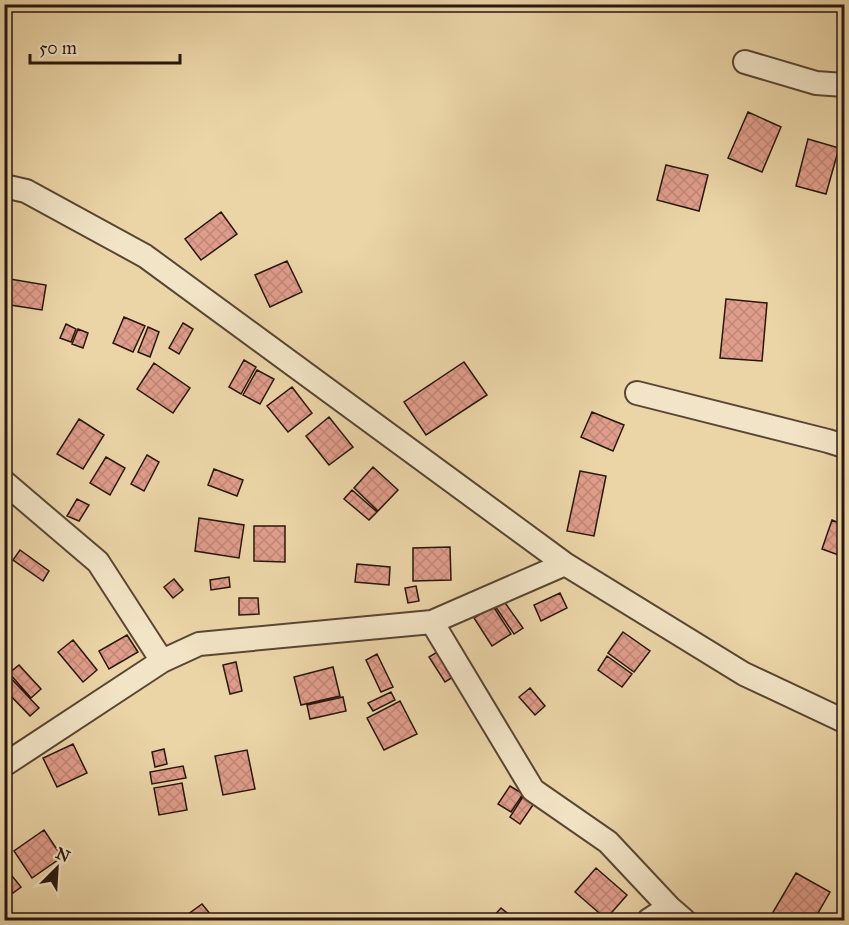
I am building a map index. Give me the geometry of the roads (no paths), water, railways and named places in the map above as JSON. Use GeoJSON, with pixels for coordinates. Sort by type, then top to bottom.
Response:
{"type":"FeatureCollection","features":[{"type":"Feature","properties":{"kind":"street"},"geometry":{"type":"LineString","coordinates":[[745,62],[816,83],[844,85]]}},
{"type":"Feature","properties":{"kind":"street"},"geometry":{"type":"LineString","coordinates":[[4,186],[26,191],[145,256],[565,564],[744,674],[844,721]]}},
{"type":"Feature","properties":{"kind":"street"},"geometry":{"type":"LineString","coordinates":[[637,393],[844,446]]}},
{"type":"Feature","properties":{"kind":"street"},"geometry":{"type":"LineString","coordinates":[[4,482],[98,562],[162,661]]}},
{"type":"Feature","properties":{"kind":"street"},"geometry":{"type":"LineString","coordinates":[[4,765],[162,661],[199,645],[432,622],[565,564]]}},
{"type":"Feature","properties":{"kind":"street"},"geometry":{"type":"LineString","coordinates":[[432,622],[533,790],[608,842],[676,914],[649,921]]}}]}
